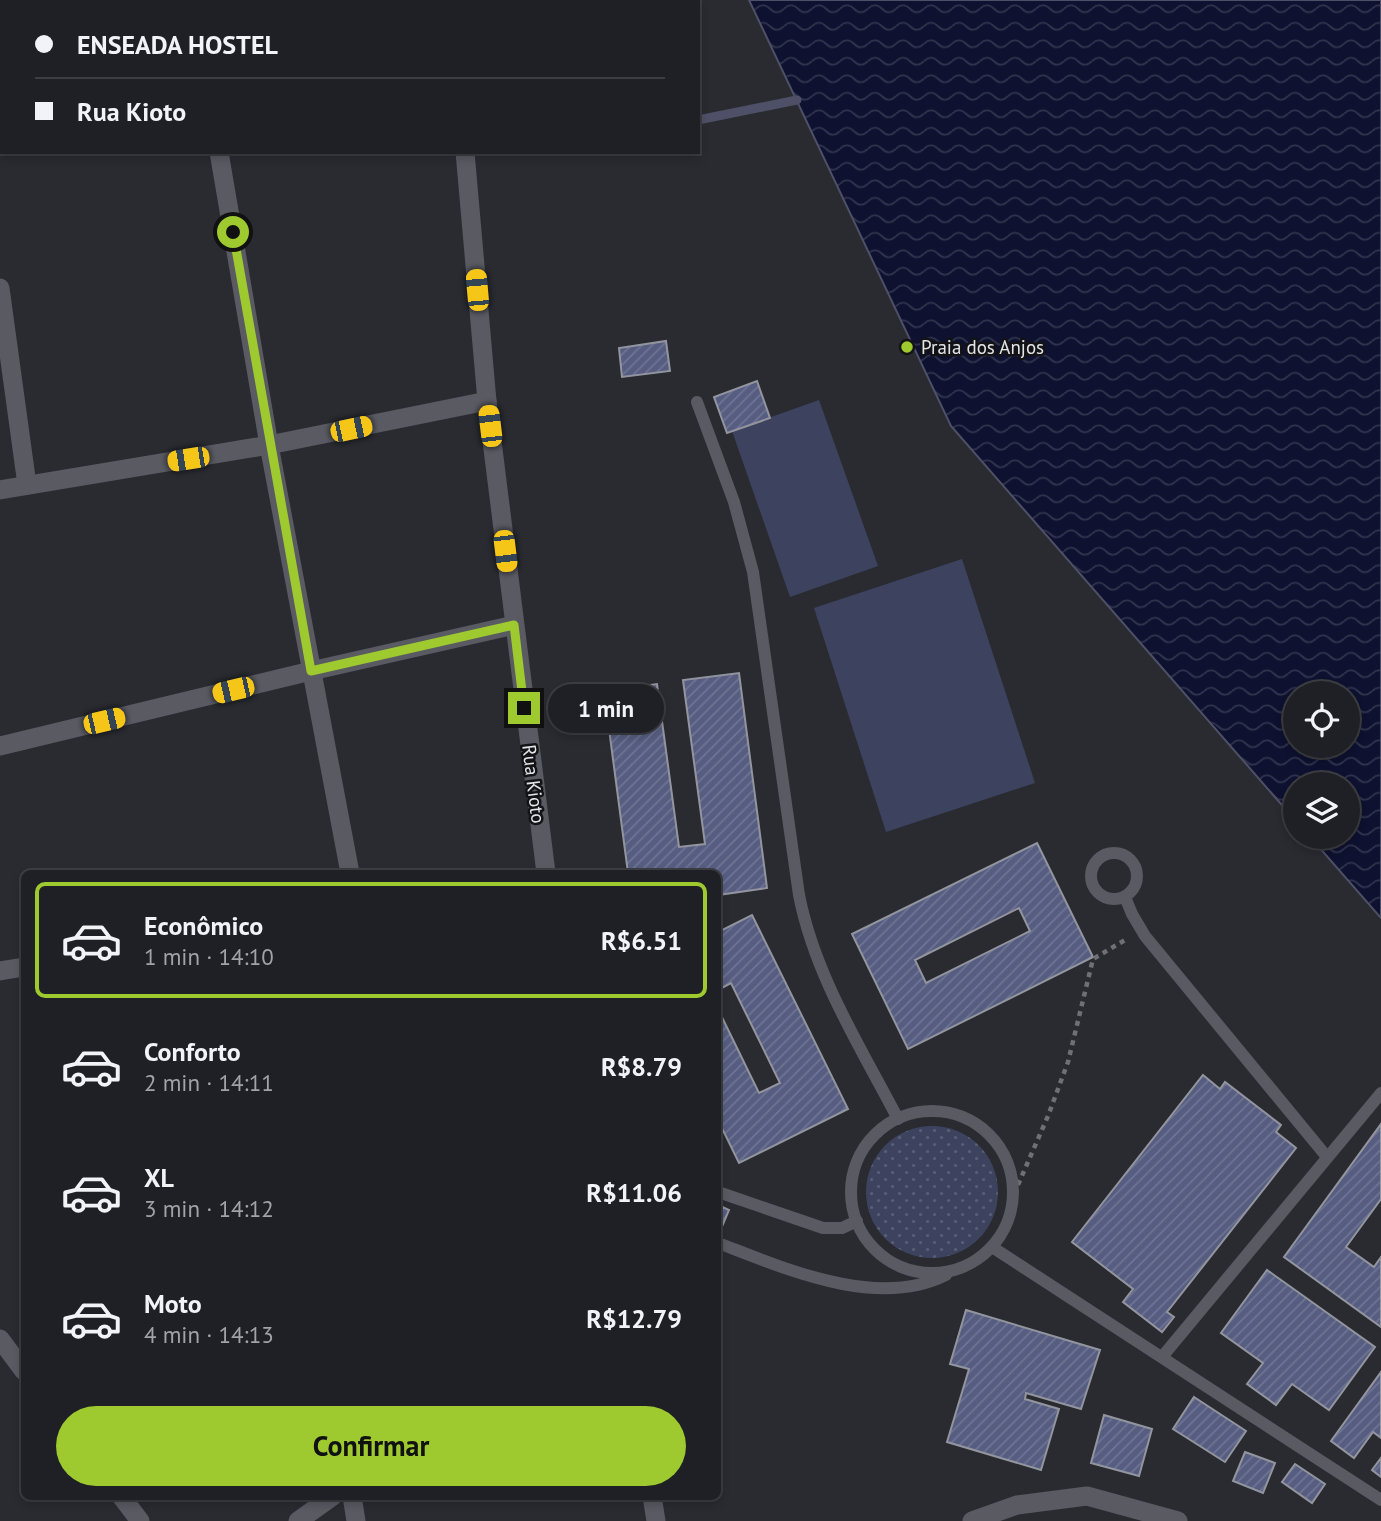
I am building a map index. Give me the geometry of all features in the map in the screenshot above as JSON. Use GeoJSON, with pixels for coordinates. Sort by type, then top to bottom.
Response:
{"type":"FeatureCollection","features":[{"type":"Feature","properties":{"kind":"street"},"geometry":{"type":"LineString","coordinates":[[219,154],[269,446],[350,870]]}},
{"type":"Feature","properties":{"kind":"street","name":"Rua Kioto"},"geometry":{"type":"LineString","coordinates":[[464,154],[487,401],[546,870]]}},
{"type":"Feature","properties":{"kind":"street"},"geometry":{"type":"LineString","coordinates":[[0,288],[27,485]]}},
{"type":"Feature","properties":{"kind":"street"},"geometry":{"type":"LineString","coordinates":[[0,490],[269,446],[487,401]]}},
{"type":"Feature","properties":{"kind":"street"},"geometry":{"type":"LineString","coordinates":[[0,746],[514,625]]}},
{"type":"Feature","properties":{"kind":"street"},"geometry":{"type":"LineString","coordinates":[[0,971],[21,968]]}},
{"type":"Feature","properties":{"kind":"street"},"geometry":{"type":"LineString","coordinates":[[0,1339],[21,1367]]}},
{"type":"Feature","properties":{"kind":"street"},"geometry":{"type":"LineString","coordinates":[[972,1521],[1017,1505],[1087,1496],[1178,1521]]}},
{"type":"Feature","properties":{"kind":"street"},"geometry":{"type":"LineString","coordinates":[[124,1500],[140,1521]]}},
{"type":"Feature","properties":{"kind":"street"},"geometry":{"type":"LineString","coordinates":[[298,1521],[328,1500]]}},
{"type":"Feature","properties":{"kind":"street"},"geometry":{"type":"LineString","coordinates":[[353,1500],[356,1521]]}},
{"type":"Feature","properties":{"kind":"street"},"geometry":{"type":"LineString","coordinates":[[653,1500],[656,1521]]}},
{"type":"Feature","properties":{"kind":"lane"},"geometry":{"type":"LineString","coordinates":[[697,402],[734,502],[753,572],[806,930],[823,975],[898,1119]]}},
{"type":"Feature","properties":{"kind":"lane"},"geometry":{"type":"LineString","coordinates":[[1125,897],[1141,931],[1327,1157]]}},
{"type":"Feature","properties":{"kind":"lane"},"geometry":{"type":"LineString","coordinates":[[1162,1357],[1381,1093]]}},
{"type":"Feature","properties":{"kind":"lane"},"geometry":{"type":"LineString","coordinates":[[721,1244],[808,1275],[870,1287],[922,1284],[959,1269],[976,1260],[992,1247],[1011,1213],[1014,1194],[1012,1174],[995,1140],[981,1126],[963,1116],[944,1111],[925,1111],[898,1119],[873,1136],[861,1152],[853,1171],[852,1209],[856,1222],[870,1244],[884,1258],[901,1267],[930,1273],[959,1269]]}},
{"type":"Feature","properties":{"kind":"lane"},"geometry":{"type":"LineString","coordinates":[[721,1193],[823,1227],[842,1228],[856,1222]]}},
{"type":"Feature","properties":{"kind":"lane"},"geometry":{"type":"LineString","coordinates":[[992,1247],[1381,1500]]}},
{"type":"Feature","properties":{"kind":"path"},"geometry":{"type":"LineString","coordinates":[[1014,1194],[1068,1062],[1093,959],[1141,931]]}},
{"type":"Feature","properties":{"kind":"shaded area"},"geometry":{"type":"Polygon","coordinates":[[[819,400],[878,566],[790,597],[732,431],[819,400]]]}},
{"type":"Feature","properties":{"kind":"shaded area"},"geometry":{"type":"Polygon","coordinates":[[[962,559],[1035,783],[886,832],[814,608],[962,559]]]}},
{"type":"Feature","properties":{"kind":"shaded area"},"geometry":{"type":"Polygon","coordinates":[[[932,1126],[957,1131],[978,1146],[993,1167],[998,1192],[993,1217],[978,1238],[957,1253],[932,1258],[907,1253],[886,1238],[871,1217],[866,1192],[871,1167],[886,1146],[907,1131],[932,1126]]]}},
{"type":"Feature","properties":{"kind":"water"},"geometry":{"type":"Polygon","coordinates":[[[749,0],[1381,0],[1381,918],[1321,849],[1360,849],[1360,772],[1283,772],[1283,806],[951,426],[749,0]]]}},
{"type":"Feature","properties":{"kind":"building"},"geometry":{"type":"Polygon","coordinates":[[[666,341],[670,371],[622,377],[619,348],[666,341]]]}},
{"type":"Feature","properties":{"kind":"building"},"geometry":{"type":"Polygon","coordinates":[[[757,381],[770,418],[727,433],[714,397],[757,381]]]}},
{"type":"Feature","properties":{"kind":"building"},"geometry":{"type":"Polygon","coordinates":[[[739,673],[767,888],[721,895],[721,870],[628,870],[604,691],[657,684],[679,847],[705,844],[683,680],[739,673]]]}},
{"type":"Feature","properties":{"kind":"building"},"geometry":{"type":"Polygon","coordinates":[[[1037,843],[1093,957],[908,1049],[852,934],[1037,843]],[[1019,908],[915,960],[926,983],[1030,931],[1019,908]]]}},
{"type":"Feature","properties":{"kind":"building"},"geometry":{"type":"Polygon","coordinates":[[[752,915],[848,1109],[739,1163],[721,1126],[721,1015],[759,1093],[780,1083],[731,983],[721,988],[721,930],[752,915]]]}},
{"type":"Feature","properties":{"kind":"building"},"geometry":{"type":"Polygon","coordinates":[[[1203,1075],[1220,1089],[1225,1082],[1281,1125],[1276,1132],[1296,1148],[1167,1312],[1174,1317],[1162,1332],[1123,1302],[1133,1289],[1072,1242],[1203,1075]]]}},
{"type":"Feature","properties":{"kind":"building"},"geometry":{"type":"Polygon","coordinates":[[[1381,1124],[1381,1199],[1346,1247],[1374,1267],[1381,1257],[1381,1327],[1284,1257],[1381,1124]]]}},
{"type":"Feature","properties":{"kind":"building"},"geometry":{"type":"Polygon","coordinates":[[[721,1206],[729,1210],[721,1229],[721,1206]]]}},
{"type":"Feature","properties":{"kind":"building"},"geometry":{"type":"Polygon","coordinates":[[[1267,1270],[1375,1347],[1329,1410],[1292,1384],[1276,1405],[1247,1384],[1263,1363],[1221,1333],[1267,1270]]]}},
{"type":"Feature","properties":{"kind":"building"},"geometry":{"type":"Polygon","coordinates":[[[966,1310],[1100,1350],[1081,1409],[1026,1393],[1025,1399],[1059,1409],[1041,1470],[947,1442],[969,1369],[950,1364],[966,1310]]]}},
{"type":"Feature","properties":{"kind":"building"},"geometry":{"type":"Polygon","coordinates":[[[1381,1372],[1381,1438],[1373,1432],[1354,1458],[1331,1441],[1381,1372]]]}},
{"type":"Feature","properties":{"kind":"building"},"geometry":{"type":"Polygon","coordinates":[[[1194,1397],[1246,1431],[1225,1462],[1173,1429],[1194,1397]]]}},
{"type":"Feature","properties":{"kind":"building"},"geometry":{"type":"Polygon","coordinates":[[[1104,1415],[1152,1429],[1139,1476],[1091,1463],[1104,1415]]]}},
{"type":"Feature","properties":{"kind":"building"},"geometry":{"type":"Polygon","coordinates":[[[1245,1452],[1275,1463],[1263,1493],[1233,1481],[1245,1452]]]}},
{"type":"Feature","properties":{"kind":"building"},"geometry":{"type":"Polygon","coordinates":[[[1381,1458],[1381,1477],[1372,1470],[1381,1458]]]}},
{"type":"Feature","properties":{"kind":"building"},"geometry":{"type":"Polygon","coordinates":[[[1295,1464],[1325,1484],[1312,1503],[1282,1482],[1295,1464]]]}},
{"type":"Feature","properties":{"kind":"waterway"},"geometry":{"type":"LineString","coordinates":[[700,120],[797,100]]}},
{"type":"Feature","properties":{"kind":"place","name":"Praia dos Anjos"},"geometry":{"type":"Point","coordinates":[907,347]}},
{"type":"Feature","properties":{"kind":"route"},"geometry":{"type":"LineString","coordinates":[[233,232],[311,671],[514,625],[524,708]]}}]}
